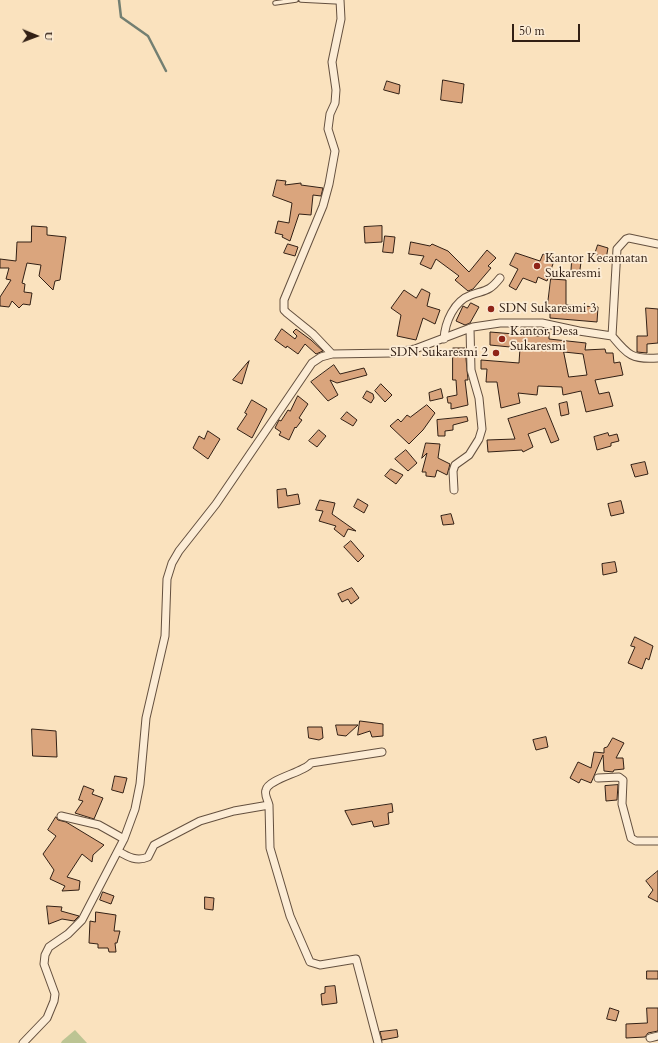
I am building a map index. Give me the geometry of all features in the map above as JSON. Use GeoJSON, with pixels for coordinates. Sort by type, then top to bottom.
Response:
{"type":"FeatureCollection","features":[{"type":"Feature","properties":{"kind":"street"},"geometry":{"type":"LineString","coordinates":[[332,354],[313,334],[287,313],[283,306],[284,300],[323,206],[329,184],[335,151],[328,129],[330,114],[335,103],[336,90],[332,62],[341,19],[340,1]]}},
{"type":"Feature","properties":{"kind":"street"},"geometry":{"type":"LineString","coordinates":[[612,336],[617,249],[626,239],[629,238],[658,244]]}},
{"type":"Feature","properties":{"kind":"street"},"geometry":{"type":"LineString","coordinates":[[444,339],[447,322],[459,303],[469,296],[491,289],[500,278]]}},
{"type":"Feature","properties":{"kind":"street"},"geometry":{"type":"LineString","coordinates":[[23,1043],[46,1018],[54,1001],[55,994],[44,964],[45,955],[49,947],[68,934],[82,920],[124,839],[135,809],[140,784],[146,718],[165,636],[166,579],[172,563],[179,551],[216,504],[312,363],[321,357],[332,354],[392,353],[415,349],[470,328],[507,322],[542,323],[612,336],[624,350],[638,359],[658,358]]}},
{"type":"Feature","properties":{"kind":"street"},"geometry":{"type":"LineString","coordinates":[[454,490],[453,472],[455,465],[469,455],[479,439],[482,429],[480,405],[471,370],[470,328]]}},
{"type":"Feature","properties":{"kind":"street"},"geometry":{"type":"LineString","coordinates":[[378,1043],[356,960],[320,965],[310,962],[290,916],[270,848],[269,805],[265,792],[267,787],[291,773],[307,768],[311,763],[382,752]]}},
{"type":"Feature","properties":{"kind":"street"},"geometry":{"type":"LineString","coordinates":[[598,778],[619,777],[623,780],[622,804],[631,838],[636,841],[658,841]]}},
{"type":"Feature","properties":{"kind":"street"},"geometry":{"type":"LineString","coordinates":[[118,851],[137,860],[144,859],[148,857],[154,845],[200,821],[234,811],[269,805]]}},
{"type":"Feature","properties":{"kind":"street"},"geometry":{"type":"LineString","coordinates":[[61,816],[99,826],[124,839]]}},
{"type":"Feature","properties":{"kind":"street"},"geometry":{"type":"LineString","coordinates":[[650,1038],[658,1036]]}},
{"type":"Feature","properties":{"kind":"lane"},"geometry":{"type":"LineString","coordinates":[[275,3],[296,0]]}},
{"type":"Feature","properties":{"kind":"lane"},"geometry":{"type":"LineString","coordinates":[[301,0],[340,1]]}},
{"type":"Feature","properties":{"kind":"green space"},"geometry":{"type":"Polygon","coordinates":[[[75,1030],[87,1043],[61,1043],[62,1041],[75,1030]]]}},
{"type":"Feature","properties":{"kind":"building"},"geometry":{"type":"Polygon","coordinates":[[[443,80],[464,84],[462,103],[441,100],[443,80]]]}},
{"type":"Feature","properties":{"kind":"building"},"geometry":{"type":"Polygon","coordinates":[[[387,81],[400,85],[399,94],[384,90],[387,81]]]}},
{"type":"Feature","properties":{"kind":"building"},"geometry":{"type":"Polygon","coordinates":[[[277,180],[286,181],[285,185],[301,183],[301,185],[323,188],[321,196],[313,195],[311,215],[299,214],[290,241],[282,237],[283,235],[275,233],[278,221],[289,223],[292,203],[273,196],[277,180]]]}},
{"type":"Feature","properties":{"kind":"building"},"geometry":{"type":"Polygon","coordinates":[[[32,226],[47,227],[47,235],[66,237],[60,280],[55,281],[53,290],[39,276],[41,265],[27,263],[22,283],[25,284],[24,292],[32,293],[30,305],[23,304],[19,308],[12,301],[9,307],[0,306],[0,297],[11,280],[6,279],[9,268],[0,268],[0,259],[16,261],[17,242],[31,242],[32,226]]]}},
{"type":"Feature","properties":{"kind":"building"},"geometry":{"type":"Polygon","coordinates":[[[382,226],[382,242],[365,243],[364,227],[382,226]]]}},
{"type":"Feature","properties":{"kind":"building"},"geometry":{"type":"Polygon","coordinates":[[[385,236],[395,237],[393,253],[383,252],[385,236]]]}},
{"type":"Feature","properties":{"kind":"building"},"geometry":{"type":"Polygon","coordinates":[[[411,242],[430,246],[432,244],[448,251],[469,272],[487,250],[496,258],[488,266],[491,268],[473,289],[468,291],[455,280],[459,276],[436,259],[431,269],[420,264],[424,256],[409,254],[411,242]]]}},
{"type":"Feature","properties":{"kind":"building"},"geometry":{"type":"Polygon","coordinates":[[[288,244],[298,247],[295,256],[284,253],[288,244]]]}},
{"type":"Feature","properties":{"kind":"building"},"geometry":{"type":"Polygon","coordinates":[[[598,245],[608,248],[606,259],[595,254],[598,245]]]}},
{"type":"Feature","properties":{"kind":"building","name":"Kantor Kecamatan Sukaresmi"},"geometry":{"type":"Polygon","coordinates":[[[516,253],[540,261],[543,254],[555,258],[547,281],[538,277],[536,283],[523,278],[516,290],[509,286],[518,269],[510,265],[516,253]]]}},
{"type":"Feature","properties":{"kind":"building"},"geometry":{"type":"Polygon","coordinates":[[[572,261],[581,262],[579,277],[571,277],[572,261]]]}},
{"type":"Feature","properties":{"kind":"building"},"geometry":{"type":"Polygon","coordinates":[[[551,279],[566,280],[566,305],[598,307],[597,322],[550,318],[550,312],[547,312],[551,279]]]}},
{"type":"Feature","properties":{"kind":"building"},"geometry":{"type":"Polygon","coordinates":[[[422,289],[430,293],[427,306],[440,310],[435,324],[423,318],[416,340],[397,336],[401,315],[391,308],[404,290],[416,298],[422,289]]]}},
{"type":"Feature","properties":{"kind":"building"},"geometry":{"type":"Polygon","coordinates":[[[471,303],[479,307],[470,323],[465,325],[456,321],[463,306],[467,308],[471,303]]]}},
{"type":"Feature","properties":{"kind":"building"},"geometry":{"type":"Polygon","coordinates":[[[646,308],[658,309],[658,343],[647,344],[647,353],[637,352],[637,336],[647,336],[646,308]]]}},
{"type":"Feature","properties":{"kind":"building"},"geometry":{"type":"Polygon","coordinates":[[[282,329],[295,339],[297,336],[293,332],[296,329],[323,351],[316,354],[305,344],[298,354],[287,346],[286,348],[275,340],[282,329]]]}},
{"type":"Feature","properties":{"kind":"building"},"geometry":{"type":"Polygon","coordinates":[[[540,331],[549,332],[549,339],[586,343],[585,350],[605,349],[606,353],[613,353],[614,363],[620,362],[623,375],[595,380],[599,394],[609,392],[613,406],[586,412],[581,391],[563,395],[562,387],[538,386],[537,395],[518,393],[520,403],[501,408],[497,382],[486,382],[487,369],[481,369],[481,360],[519,363],[520,348],[490,345],[490,332],[539,336],[540,331]],[[564,352],[569,377],[587,375],[583,354],[564,352]]]}},
{"type":"Feature","properties":{"kind":"building"},"geometry":{"type":"Polygon","coordinates":[[[453,348],[465,348],[468,380],[465,380],[468,405],[451,409],[451,403],[448,403],[447,397],[457,395],[456,380],[453,380],[453,348]]]}},
{"type":"Feature","properties":{"kind":"building"},"geometry":{"type":"Polygon","coordinates":[[[249,361],[242,384],[233,380],[249,361]]]}},
{"type":"Feature","properties":{"kind":"building"},"geometry":{"type":"Polygon","coordinates":[[[334,365],[340,374],[364,368],[367,375],[337,383],[330,380],[338,395],[328,401],[311,382],[334,365]]]}},
{"type":"Feature","properties":{"kind":"building"},"geometry":{"type":"Polygon","coordinates":[[[381,384],[392,395],[385,402],[375,391],[381,384]]]}},
{"type":"Feature","properties":{"kind":"building"},"geometry":{"type":"Polygon","coordinates":[[[441,389],[443,398],[430,401],[429,393],[441,389]]]}},
{"type":"Feature","properties":{"kind":"building"},"geometry":{"type":"Polygon","coordinates":[[[367,391],[373,394],[374,398],[371,403],[363,398],[367,391]]]}},
{"type":"Feature","properties":{"kind":"building"},"geometry":{"type":"Polygon","coordinates":[[[298,396],[308,404],[299,418],[302,420],[296,428],[295,427],[289,440],[279,435],[281,432],[275,428],[279,420],[281,421],[288,410],[290,411],[298,396]]]}},
{"type":"Feature","properties":{"kind":"building"},"geometry":{"type":"Polygon","coordinates":[[[252,400],[267,409],[252,438],[237,429],[247,414],[245,413],[252,400]]]}},
{"type":"Feature","properties":{"kind":"building"},"geometry":{"type":"Polygon","coordinates":[[[567,402],[569,414],[561,416],[559,404],[567,402]]]}},
{"type":"Feature","properties":{"kind":"building"},"geometry":{"type":"Polygon","coordinates":[[[427,405],[435,413],[423,430],[409,444],[390,426],[398,419],[401,422],[407,415],[410,417],[427,405]]]}},
{"type":"Feature","properties":{"kind":"building"},"geometry":{"type":"Polygon","coordinates":[[[546,408],[559,440],[551,443],[545,428],[528,434],[533,447],[523,452],[522,450],[488,452],[487,440],[515,439],[508,419],[546,408]]]}},
{"type":"Feature","properties":{"kind":"building"},"geometry":{"type":"Polygon","coordinates":[[[347,412],[357,420],[353,426],[341,419],[347,412]]]}},
{"type":"Feature","properties":{"kind":"building"},"geometry":{"type":"Polygon","coordinates":[[[467,417],[468,421],[453,425],[453,430],[445,431],[445,436],[438,436],[437,420],[467,417]]]}},
{"type":"Feature","properties":{"kind":"building"},"geometry":{"type":"Polygon","coordinates":[[[319,430],[326,436],[317,447],[309,441],[319,430]]]}},
{"type":"Feature","properties":{"kind":"building"},"geometry":{"type":"Polygon","coordinates":[[[208,431],[220,439],[208,459],[193,448],[199,436],[204,439],[208,431]]]}},
{"type":"Feature","properties":{"kind":"building"},"geometry":{"type":"Polygon","coordinates":[[[608,433],[609,436],[617,434],[619,441],[611,443],[611,446],[597,450],[594,437],[608,433]]]}},
{"type":"Feature","properties":{"kind":"building"},"geometry":{"type":"Polygon","coordinates":[[[426,443],[440,444],[438,458],[450,464],[447,475],[437,470],[435,477],[426,476],[426,472],[422,472],[427,453],[422,458],[426,443]]]}},
{"type":"Feature","properties":{"kind":"building"},"geometry":{"type":"Polygon","coordinates":[[[406,450],[417,463],[408,471],[395,459],[406,450]]]}},
{"type":"Feature","properties":{"kind":"building"},"geometry":{"type":"Polygon","coordinates":[[[645,462],[648,474],[635,477],[631,465],[645,462]]]}},
{"type":"Feature","properties":{"kind":"building"},"geometry":{"type":"Polygon","coordinates":[[[391,469],[403,475],[396,484],[385,476],[391,469]]]}},
{"type":"Feature","properties":{"kind":"building"},"geometry":{"type":"Polygon","coordinates":[[[286,489],[287,496],[298,494],[300,504],[278,508],[277,490],[286,489]]]}},
{"type":"Feature","properties":{"kind":"building"},"geometry":{"type":"Polygon","coordinates":[[[358,499],[368,505],[364,513],[354,507],[358,499]]]}},
{"type":"Feature","properties":{"kind":"building"},"geometry":{"type":"Polygon","coordinates":[[[320,500],[335,503],[332,514],[356,531],[348,529],[344,537],[334,529],[336,526],[319,521],[323,511],[316,510],[320,500]]]}},
{"type":"Feature","properties":{"kind":"building"},"geometry":{"type":"Polygon","coordinates":[[[621,501],[624,513],[611,516],[608,504],[621,501]]]}},
{"type":"Feature","properties":{"kind":"building"},"geometry":{"type":"Polygon","coordinates":[[[451,514],[454,524],[443,525],[441,516],[451,514]]]}},
{"type":"Feature","properties":{"kind":"building"},"geometry":{"type":"Polygon","coordinates":[[[351,541],[364,556],[358,562],[344,547],[351,541]]]}},
{"type":"Feature","properties":{"kind":"building"},"geometry":{"type":"Polygon","coordinates":[[[615,562],[617,572],[603,575],[602,564],[615,562]]]}},
{"type":"Feature","properties":{"kind":"building"},"geometry":{"type":"Polygon","coordinates":[[[352,588],[359,598],[351,604],[348,599],[342,602],[338,594],[352,588]]]}},
{"type":"Feature","properties":{"kind":"building"},"geometry":{"type":"Polygon","coordinates":[[[635,637],[653,646],[649,660],[646,658],[642,669],[628,663],[635,647],[631,646],[635,637]]]}},
{"type":"Feature","properties":{"kind":"building"},"geometry":{"type":"Polygon","coordinates":[[[360,721],[383,724],[383,736],[372,737],[370,731],[358,735],[360,721]]]}},
{"type":"Feature","properties":{"kind":"building"},"geometry":{"type":"Polygon","coordinates":[[[336,725],[358,725],[346,736],[338,735],[336,725]]]}},
{"type":"Feature","properties":{"kind":"building"},"geometry":{"type":"Polygon","coordinates":[[[308,727],[322,727],[323,738],[319,740],[309,738],[308,727]]]}},
{"type":"Feature","properties":{"kind":"building"},"geometry":{"type":"Polygon","coordinates":[[[32,729],[56,731],[57,757],[33,756],[32,729]]]}},
{"type":"Feature","properties":{"kind":"building"},"geometry":{"type":"Polygon","coordinates":[[[546,737],[548,747],[536,750],[533,740],[546,737]]]}},
{"type":"Feature","properties":{"kind":"building"},"geometry":{"type":"Polygon","coordinates":[[[613,738],[624,743],[616,758],[623,758],[624,769],[614,770],[613,772],[604,771],[603,755],[591,783],[581,779],[579,783],[570,778],[578,762],[591,768],[594,752],[604,753],[604,748],[607,747],[613,738]]]}},
{"type":"Feature","properties":{"kind":"building"},"geometry":{"type":"Polygon","coordinates":[[[115,776],[127,778],[123,793],[112,790],[115,776]]]}},
{"type":"Feature","properties":{"kind":"building"},"geometry":{"type":"Polygon","coordinates":[[[618,785],[617,800],[606,801],[605,786],[618,785]]]}},
{"type":"Feature","properties":{"kind":"building"},"geometry":{"type":"Polygon","coordinates":[[[84,786],[94,790],[92,794],[103,798],[94,819],[75,813],[83,801],[79,800],[84,786]]]}},
{"type":"Feature","properties":{"kind":"building"},"geometry":{"type":"Polygon","coordinates":[[[392,804],[393,812],[388,813],[389,824],[374,827],[372,821],[352,825],[345,811],[392,804]]]}},
{"type":"Feature","properties":{"kind":"building"},"geometry":{"type":"Polygon","coordinates":[[[56,817],[58,820],[66,822],[104,845],[93,855],[92,862],[82,854],[67,877],[80,881],[79,890],[62,891],[65,886],[50,879],[54,870],[43,854],[56,836],[48,830],[56,817]]]}},
{"type":"Feature","properties":{"kind":"building"},"geometry":{"type":"Polygon","coordinates":[[[658,871],[658,902],[648,897],[653,890],[646,881],[658,871]]]}},
{"type":"Feature","properties":{"kind":"building"},"geometry":{"type":"Polygon","coordinates":[[[103,892],[114,896],[111,904],[100,900],[103,892]]]}},
{"type":"Feature","properties":{"kind":"building"},"geometry":{"type":"Polygon","coordinates":[[[205,897],[214,898],[213,910],[205,909],[205,897]]]}},
{"type":"Feature","properties":{"kind":"building"},"geometry":{"type":"Polygon","coordinates":[[[47,906],[62,907],[61,911],[79,916],[74,921],[62,919],[49,924],[47,906]]]}},
{"type":"Feature","properties":{"kind":"building"},"geometry":{"type":"Polygon","coordinates":[[[96,912],[116,915],[114,931],[120,931],[117,943],[115,943],[116,952],[109,952],[108,948],[98,948],[98,944],[89,943],[90,921],[95,922],[96,912]]]}},
{"type":"Feature","properties":{"kind":"building"},"geometry":{"type":"Polygon","coordinates":[[[647,971],[658,971],[658,979],[647,979],[647,971]]]}},
{"type":"Feature","properties":{"kind":"building"},"geometry":{"type":"Polygon","coordinates":[[[335,986],[337,1003],[322,1005],[321,994],[325,993],[325,987],[335,986]]]}},
{"type":"Feature","properties":{"kind":"building"},"geometry":{"type":"Polygon","coordinates":[[[610,1008],[619,1011],[616,1021],[607,1019],[610,1008]]]}},
{"type":"Feature","properties":{"kind":"building"},"geometry":{"type":"Polygon","coordinates":[[[647,1008],[658,1008],[658,1031],[648,1033],[645,1037],[626,1038],[626,1024],[647,1023],[647,1008]]]}},
{"type":"Feature","properties":{"kind":"building"},"geometry":{"type":"Polygon","coordinates":[[[397,1030],[398,1037],[382,1040],[380,1032],[397,1030]]]}},
{"type":"Feature","properties":{"kind":"waterway"},"geometry":{"type":"LineString","coordinates":[[119,0],[121,17],[148,36],[166,71]]}},
{"type":"Feature","properties":{"kind":"place","name":"Kantor Kecamatan Sukaresmi"},"geometry":{"type":"Point","coordinates":[537,266]}},
{"type":"Feature","properties":{"kind":"place","name":"SDN Sukaresmi 3"},"geometry":{"type":"Point","coordinates":[491,309]}},
{"type":"Feature","properties":{"kind":"place","name":"Kantor Desa Sukaresmi"},"geometry":{"type":"Point","coordinates":[502,339]}},
{"type":"Feature","properties":{"kind":"place","name":"SDN Sukaresmi 2"},"geometry":{"type":"Point","coordinates":[496,353]}}]}
